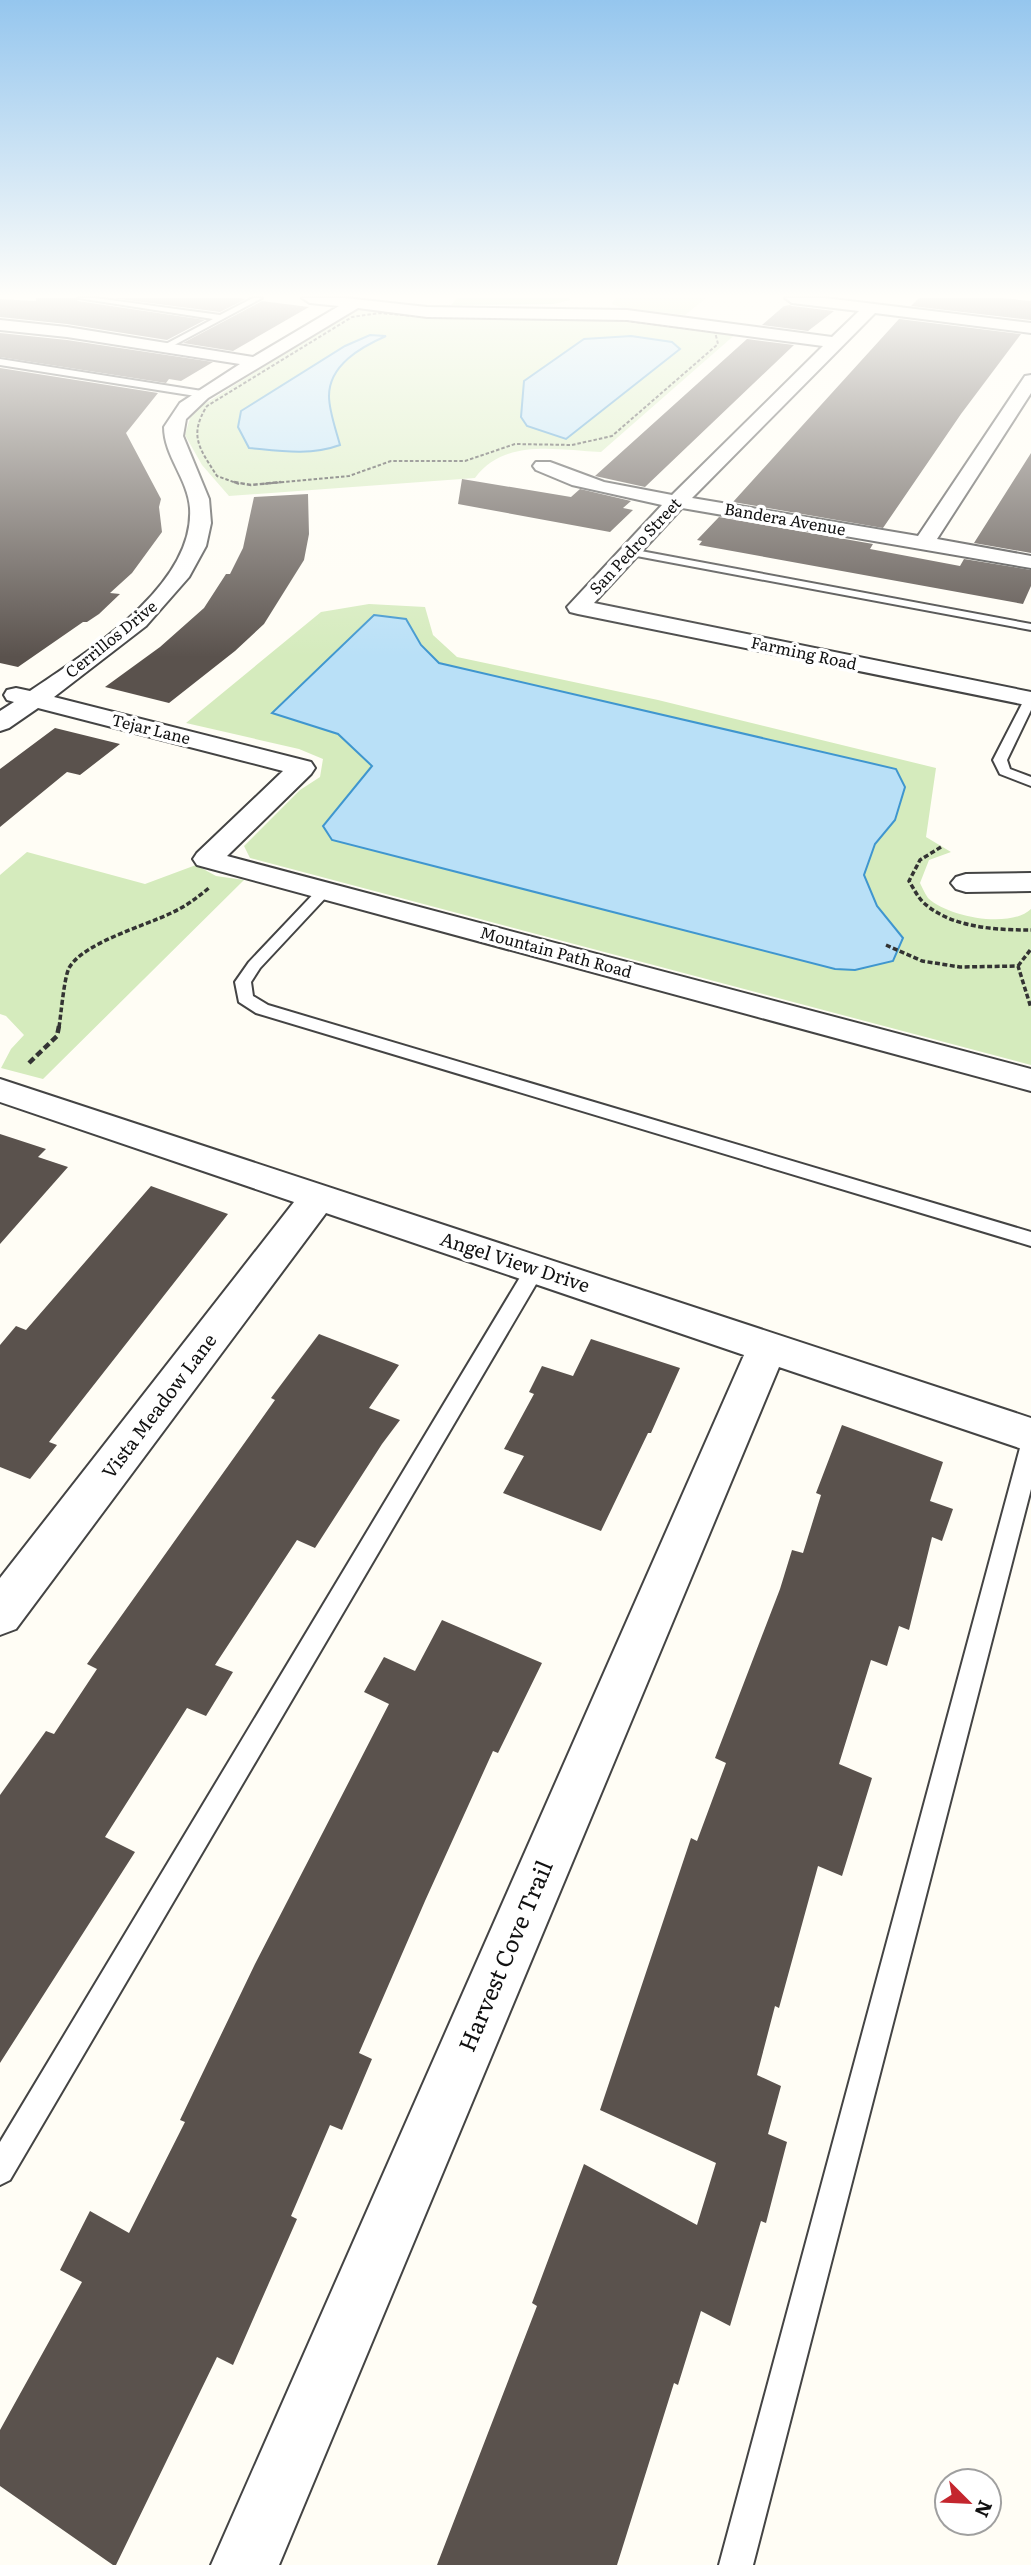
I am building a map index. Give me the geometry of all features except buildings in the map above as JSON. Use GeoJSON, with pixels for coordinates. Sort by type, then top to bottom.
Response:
{"type":"FeatureCollection","features":[{"type":"Feature","properties":{"kind":"street","name":"Cerrillos Drive"},"geometry":{"type":"LineString","coordinates":[[0,723],[144,615],[172,586],[190,558],[199,532],[201,507],[195,484],[172,437],[178,418]]}},
{"type":"Feature","properties":{"kind":"street","name":"San Pedro Street"},"geometry":{"type":"LineString","coordinates":[[578,607],[677,501],[761,418]]}},
{"type":"Feature","properties":{"kind":"street"},"geometry":{"type":"LineString","coordinates":[[924,543],[1006,418]]}},
{"type":"Feature","properties":{"kind":"street","name":"Bandera Avenue"},"geometry":{"type":"LineString","coordinates":[[542,466],[557,474],[582,481],[677,501],[1031,562]]}},
{"type":"Feature","properties":{"kind":"street","name":"Farming Road"},"geometry":{"type":"LineString","coordinates":[[578,607],[1030,699]]}},
{"type":"Feature","properties":{"kind":"street","name":"Tejar Lane"},"geometry":{"type":"LineString","coordinates":[[0,692],[302,768]]}},
{"type":"Feature","properties":{"kind":"street","name":"Mountain Path Road"},"geometry":{"type":"LineString","coordinates":[[302,768],[207,859],[1031,1080]]}},
{"type":"Feature","properties":{"kind":"street"},"geometry":{"type":"LineString","coordinates":[[966,883],[1031,882]]}},
{"type":"Feature","properties":{"kind":"street","name":"Angel View Drive"},"geometry":{"type":"LineString","coordinates":[[0,1090],[1031,1435]]}},
{"type":"Feature","properties":{"kind":"street","name":"Vista Meadow Lane"},"geometry":{"type":"LineString","coordinates":[[0,1614],[318,1197]]}},
{"type":"Feature","properties":{"kind":"street","name":"Harvest Cove Trail"},"geometry":{"type":"LineString","coordinates":[[245,2565],[768,1346]]}},
{"type":"Feature","properties":{"kind":"lane"},"geometry":{"type":"LineString","coordinates":[[630,552],[1031,627]]}},
{"type":"Feature","properties":{"kind":"lane"},"geometry":{"type":"LineString","coordinates":[[1030,699],[1000,760],[1005,771],[1031,782]]}},
{"type":"Feature","properties":{"kind":"lane"},"geometry":{"type":"LineString","coordinates":[[325,890],[254,965],[243,982],[245,998],[262,1009],[1031,1239]]}},
{"type":"Feature","properties":{"kind":"lane"},"geometry":{"type":"LineString","coordinates":[[0,2170],[535,1269]]}},
{"type":"Feature","properties":{"kind":"lane"},"geometry":{"type":"LineString","coordinates":[[736,2565],[1031,1447]]}},
{"type":"Feature","properties":{"kind":"path"},"geometry":{"type":"LineString","coordinates":[[199,418],[194,434],[217,476],[223,480],[251,485],[349,476],[391,461],[465,461],[497,447],[515,444],[585,444],[612,436],[633,418]]}},
{"type":"Feature","properties":{"kind":"path"},"geometry":{"type":"LineString","coordinates":[[29,1063],[57,1035],[69,968],[89,950],[108,939],[194,901],[215,882]]}},
{"type":"Feature","properties":{"kind":"path"},"geometry":{"type":"LineString","coordinates":[[886,945],[922,961],[960,967],[1018,966]]}},
{"type":"Feature","properties":{"kind":"path"},"geometry":{"type":"LineString","coordinates":[[1018,966],[1031,949]]}},
{"type":"Feature","properties":{"kind":"path"},"geometry":{"type":"LineString","coordinates":[[1018,966],[1031,1008]]}},
{"type":"Feature","properties":{"kind":"green space"},"geometry":{"type":"Polygon","coordinates":[[[190,418],[640,418],[601,452],[532,449],[516,452],[487,465],[475,478],[229,496],[202,465],[185,435],[190,418]]]}},
{"type":"Feature","properties":{"kind":"green space"},"geometry":{"type":"Polygon","coordinates":[[[369,604],[425,607],[433,635],[457,657],[658,700],[936,768],[926,837],[951,852],[929,860],[920,883],[928,898],[937,905],[964,915],[1009,918],[1031,909],[1031,1065],[250,858],[244,846],[300,790],[320,777],[323,759],[299,749],[186,723],[321,612],[369,604]]]}},
{"type":"Feature","properties":{"kind":"green space"},"geometry":{"type":"Polygon","coordinates":[[[27,852],[145,884],[196,865],[216,876],[244,880],[43,1079],[1,1068],[11,1049],[24,1035],[6,1016],[0,1014],[0,875],[27,852]]]}},
{"type":"Feature","properties":{"kind":"water"},"geometry":{"type":"Polygon","coordinates":[[[240,418],[333,418],[340,445],[306,452],[249,448],[238,427],[240,418]]]}},
{"type":"Feature","properties":{"kind":"water"},"geometry":{"type":"Polygon","coordinates":[[[521,418],[593,418],[566,439],[527,426],[521,418]]]}},
{"type":"Feature","properties":{"kind":"water"},"geometry":{"type":"Polygon","coordinates":[[[374,615],[406,619],[421,645],[439,663],[896,769],[905,787],[895,820],[875,844],[864,875],[877,906],[903,938],[893,961],[855,970],[835,969],[332,840],[323,826],[372,766],[338,734],[272,713],[374,615]]]}}]}
